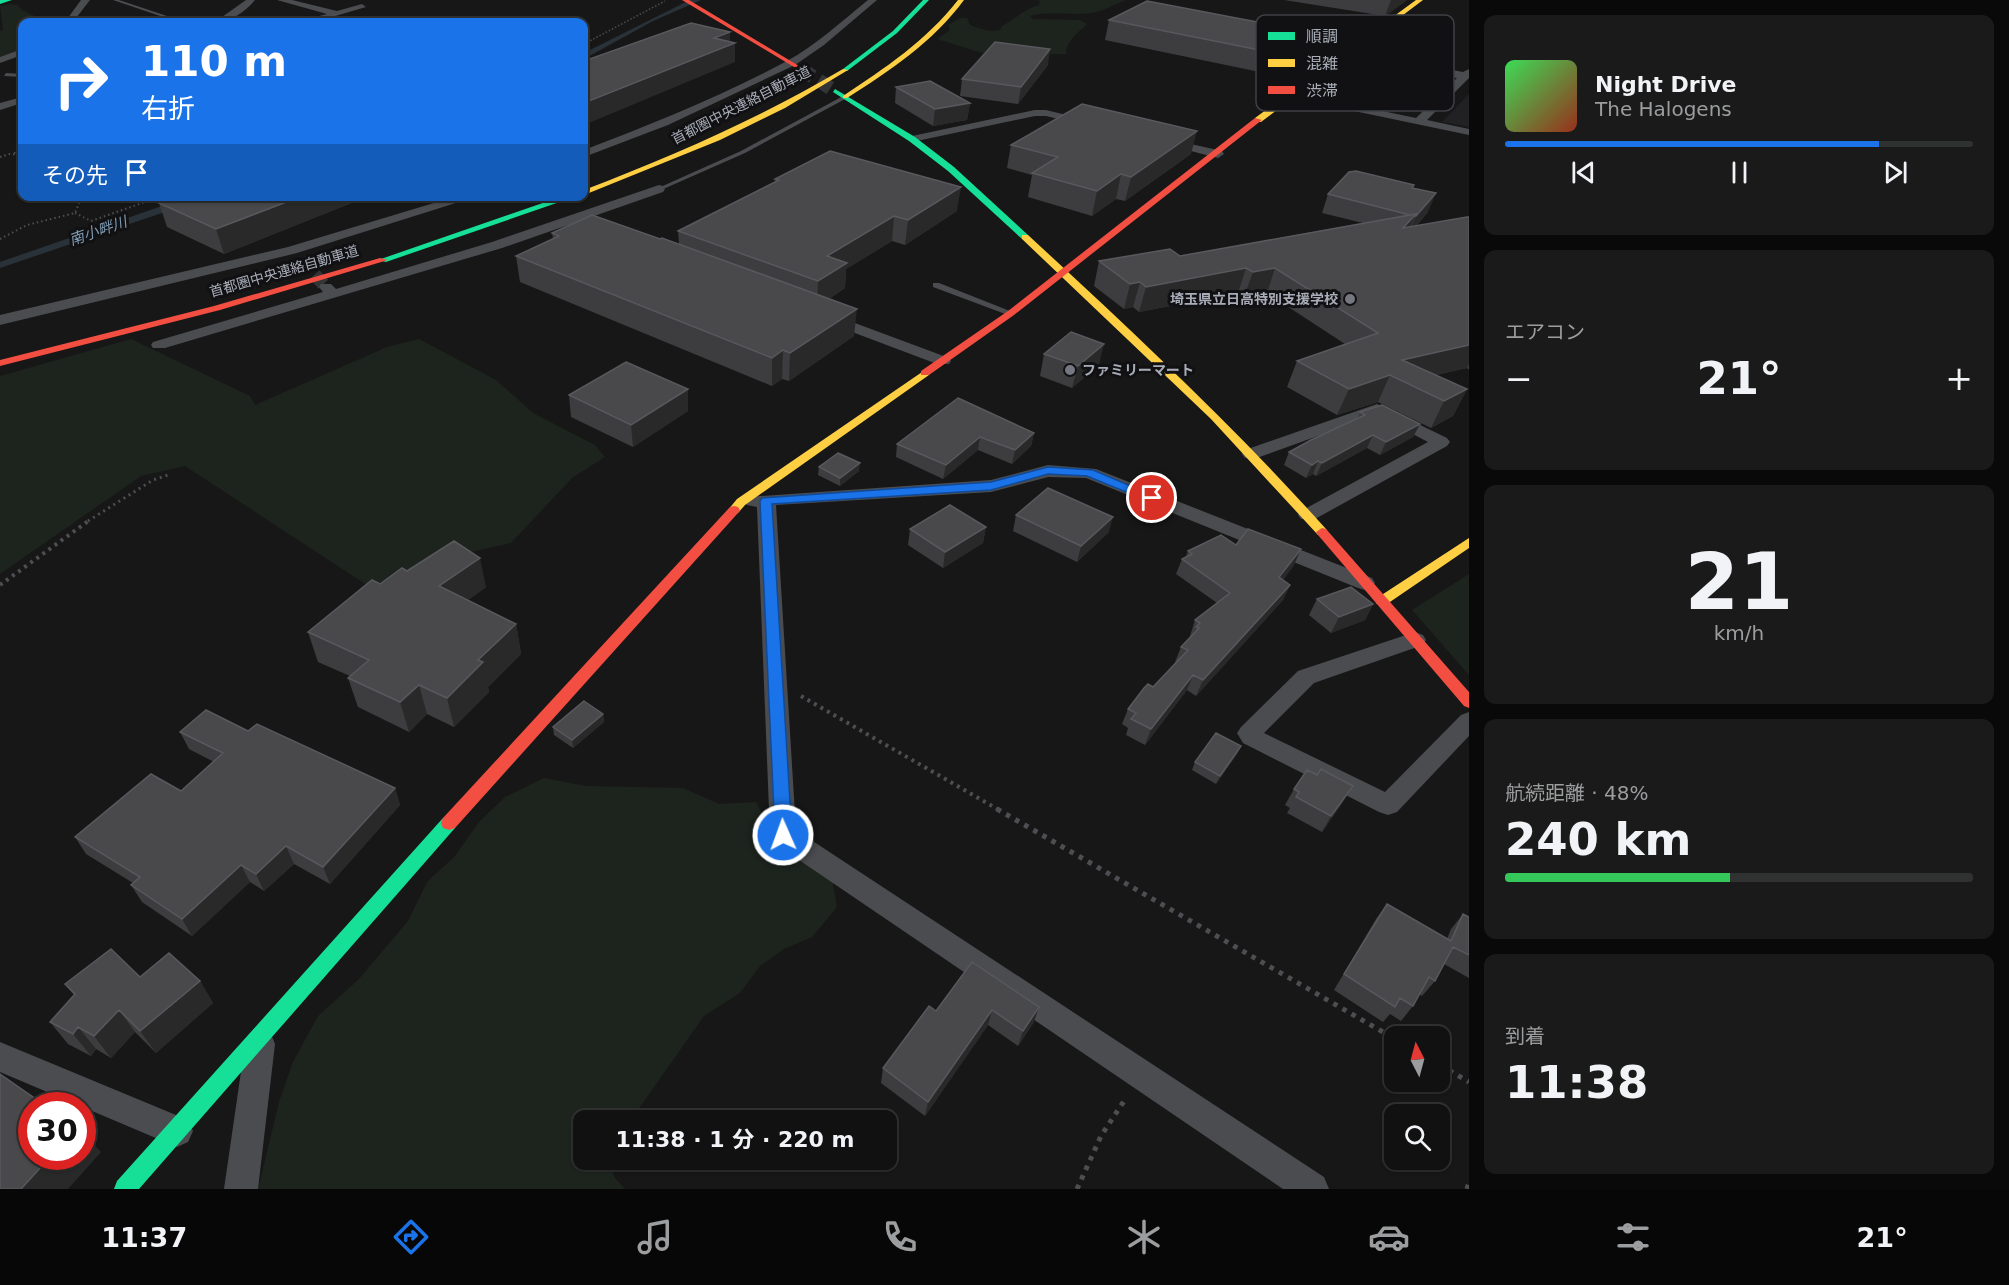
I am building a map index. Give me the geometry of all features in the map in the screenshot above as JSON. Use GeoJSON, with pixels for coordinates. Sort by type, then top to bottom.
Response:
{"type":"FeatureCollection","features":[{"type":"Feature","properties":{"kind":"main road"},"geometry":{"type":"LineString","coordinates":[[0,2],[9,0]]}},
{"type":"Feature","properties":{"kind":"main road"},"geometry":{"type":"LineString","coordinates":[[685,0],[796,66]]}},
{"type":"Feature","properties":{"kind":"main road","name":"首都圏中央連絡自動車道"},"geometry":{"type":"LineString","coordinates":[[588,178],[707,129],[790,88],[854,48],[899,11],[908,0]]}},
{"type":"Feature","properties":{"kind":"main road","name":"首都圏中央連絡自動車道"},"geometry":{"type":"LineString","coordinates":[[588,191],[722,135],[809,91],[852,64],[889,36],[926,0]]}},
{"type":"Feature","properties":{"kind":"main road"},"geometry":{"type":"LineString","coordinates":[[961,0],[940,26],[903,58],[840,94],[912,139],[975,190],[1162,364],[1308,515],[1469,702]]}},
{"type":"Feature","properties":{"kind":"main road"},"geometry":{"type":"LineString","coordinates":[[1400,15],[1420,0]]}},
{"type":"Feature","properties":{"kind":"main road"},"geometry":{"type":"LineString","coordinates":[[125,1189],[514,750],[753,502],[943,361],[1011,314],[1270,111]]}},
{"type":"Feature","properties":{"kind":"main road","name":"首都圏中央連絡自動車道"},"geometry":{"type":"LineString","coordinates":[[0,349],[329,263],[522,201]]}},
{"type":"Feature","properties":{"kind":"main road","name":"首都圏中央連絡自動車道"},"geometry":{"type":"LineString","coordinates":[[0,363],[341,272],[430,246],[559,201]]}},
{"type":"Feature","properties":{"kind":"main road"},"geometry":{"type":"LineString","coordinates":[[1382,601],[1469,542]]}},
{"type":"Feature","properties":{"kind":"street"},"geometry":{"type":"LineString","coordinates":[[72,18],[86,0]]}},
{"type":"Feature","properties":{"kind":"street"},"geometry":{"type":"LineString","coordinates":[[226,18],[242,9],[251,0]]}},
{"type":"Feature","properties":{"kind":"street"},"geometry":{"type":"LineString","coordinates":[[281,0],[338,14]]}},
{"type":"Feature","properties":{"kind":"street"},"geometry":{"type":"LineString","coordinates":[[588,152],[664,123],[796,66],[873,0]]}},
{"type":"Feature","properties":{"kind":"street"},"geometry":{"type":"LineString","coordinates":[[322,18],[362,7]]}},
{"type":"Feature","properties":{"kind":"street"},"geometry":{"type":"LineString","coordinates":[[0,60],[18,53]]}},
{"type":"Feature","properties":{"kind":"street"},"geometry":{"type":"LineString","coordinates":[[1454,87],[1467,74]]}},
{"type":"Feature","properties":{"kind":"street"},"geometry":{"type":"LineString","coordinates":[[0,107],[18,101]]}},
{"type":"Feature","properties":{"kind":"street"},"geometry":{"type":"LineString","coordinates":[[1372,111],[1469,132]]}},
{"type":"Feature","properties":{"kind":"street"},"geometry":{"type":"LineString","coordinates":[[1419,121],[1429,111]]}},
{"type":"Feature","properties":{"kind":"street"},"geometry":{"type":"LineString","coordinates":[[912,139],[1035,113],[1046,113],[1103,127]]}},
{"type":"Feature","properties":{"kind":"street"},"geometry":{"type":"LineString","coordinates":[[1149,138],[1218,154]]}},
{"type":"Feature","properties":{"kind":"street"},"geometry":{"type":"LineString","coordinates":[[159,345],[330,290],[571,222],[659,189]]}},
{"type":"Feature","properties":{"kind":"street"},"geometry":{"type":"LineString","coordinates":[[0,320],[297,255],[457,201]]}},
{"type":"Feature","properties":{"kind":"street"},"geometry":{"type":"LineString","coordinates":[[571,222],[593,231]]}},
{"type":"Feature","properties":{"kind":"street"},"geometry":{"type":"LineString","coordinates":[[812,312],[943,361]]}},
{"type":"Feature","properties":{"kind":"street"},"geometry":{"type":"LineString","coordinates":[[1251,454],[1377,410],[1441,442],[1308,515]]}},
{"type":"Feature","properties":{"kind":"street"},"geometry":{"type":"LineString","coordinates":[[1312,1189],[783,835],[777,683],[753,502],[991,486],[1048,471],[1089,473],[1365,583]]}},
{"type":"Feature","properties":{"kind":"street"},"geometry":{"type":"LineString","coordinates":[[1415,640],[1306,677],[1249,733],[1251,737],[1388,805],[1469,721]]}},
{"type":"Feature","properties":{"kind":"street"},"geometry":{"type":"LineString","coordinates":[[241,1189],[261,1035]]}},
{"type":"Feature","properties":{"kind":"street"},"geometry":{"type":"LineString","coordinates":[[0,1057],[177,1131]]}},
{"type":"Feature","properties":{"kind":"lane"},"geometry":{"type":"LineString","coordinates":[[115,0],[169,18]]}},
{"type":"Feature","properties":{"kind":"lane"},"geometry":{"type":"LineString","coordinates":[[6,75],[18,76]]}},
{"type":"Feature","properties":{"kind":"lane"},"geometry":{"type":"LineString","coordinates":[[659,189],[743,152],[840,94]]}},
{"type":"Feature","properties":{"kind":"lane"},"geometry":{"type":"LineString","coordinates":[[936,285],[1011,314]]}},
{"type":"Feature","properties":{"kind":"path"},"geometry":{"type":"LineString","coordinates":[[588,42],[667,0]]}},
{"type":"Feature","properties":{"kind":"path"},"geometry":{"type":"LineString","coordinates":[[0,157],[18,153]]}},
{"type":"Feature","properties":{"kind":"path"},"geometry":{"type":"LineString","coordinates":[[75,213],[75,208],[80,201]]}},
{"type":"Feature","properties":{"kind":"path"},"geometry":{"type":"LineString","coordinates":[[0,239],[14,229],[43,219],[75,213],[91,221],[148,201]]}},
{"type":"Feature","properties":{"kind":"path"},"geometry":{"type":"LineString","coordinates":[[0,585],[72,531],[153,480],[171,474]]}},
{"type":"Feature","properties":{"kind":"path"},"geometry":{"type":"LineString","coordinates":[[777,683],[959,785],[1384,1033]]}},
{"type":"Feature","properties":{"kind":"path"},"geometry":{"type":"LineString","coordinates":[[1450,1071],[1469,1082]]}},
{"type":"Feature","properties":{"kind":"path"},"geometry":{"type":"LineString","coordinates":[[1077,1189],[1101,1136],[1142,1075]]}},
{"type":"Feature","properties":{"kind":"path"},"geometry":{"type":"LineString","coordinates":[[1467,1189],[1469,1182]]}},
{"type":"Feature","properties":{"kind":"shaded area"},"geometry":{"type":"Polygon","coordinates":[[[1035,0],[1126,0],[1091,13],[1045,13],[1030,16],[1033,19],[1080,20],[1087,24],[1071,41],[1066,54],[989,55],[937,39],[950,30],[948,25],[960,18],[967,18],[970,25],[981,29],[1000,30],[1002,26],[1039,5],[1040,1],[1035,0]]]}},
{"type":"Feature","properties":{"kind":"shaded area"},"geometry":{"type":"Polygon","coordinates":[[[18,5],[22,10],[39,18],[18,18],[18,50],[0,57],[0,31],[3,30],[0,6],[18,5]]]}},
{"type":"Feature","properties":{"kind":"shaded area"},"geometry":{"type":"Polygon","coordinates":[[[1469,94],[1469,127],[1442,122],[1469,94]]]}},
{"type":"Feature","properties":{"kind":"shaded area"},"geometry":{"type":"Polygon","coordinates":[[[131,339],[250,396],[255,405],[387,347],[419,339],[496,380],[533,413],[595,445],[605,457],[572,478],[511,543],[439,559],[370,587],[185,466],[141,476],[0,574],[0,376],[131,339]]]}},
{"type":"Feature","properties":{"kind":"shaded area"},"geometry":{"type":"Polygon","coordinates":[[[1469,574],[1469,675],[1412,610],[1469,574]]]}},
{"type":"Feature","properties":{"kind":"shaded area"},"geometry":{"type":"Polygon","coordinates":[[[544,778],[586,786],[683,788],[719,804],[756,802],[776,838],[832,879],[837,907],[812,937],[784,949],[760,966],[740,993],[704,1016],[638,1110],[573,1110],[573,1170],[611,1170],[625,1189],[258,1189],[279,1102],[293,1062],[318,1016],[358,980],[408,921],[427,882],[455,856],[479,822],[505,797],[544,778]]]}},
{"type":"Feature","properties":{"kind":"water"},"geometry":{"type":"Polygon","coordinates":[[[690,0],[701,0],[653,21],[588,57],[588,51],[690,0]]]}},
{"type":"Feature","properties":{"kind":"water","name":"南小畔川"},"geometry":{"type":"Polygon","coordinates":[[[176,201],[197,201],[0,268],[0,262],[176,201]]]}},
{"type":"Feature","properties":{"kind":"building"},"geometry":{"type":"Polygon","coordinates":[[[1147,1],[1256,22],[1256,49],[1109,20],[1147,1]]]}},
{"type":"Feature","properties":{"kind":"building"},"geometry":{"type":"Polygon","coordinates":[[[691,23],[730,32],[714,38],[735,43],[588,101],[588,60],[691,23]]]}},
{"type":"Feature","properties":{"kind":"building"},"geometry":{"type":"Polygon","coordinates":[[[995,42],[1050,49],[1021,87],[962,79],[995,42]]]}},
{"type":"Feature","properties":{"kind":"building"},"geometry":{"type":"Polygon","coordinates":[[[930,81],[970,103],[935,109],[896,87],[930,81]]]}},
{"type":"Feature","properties":{"kind":"building"},"geometry":{"type":"Polygon","coordinates":[[[1082,104],[1197,131],[1131,177],[1121,174],[1097,191],[1032,173],[1058,157],[1011,145],[1082,104]]]}},
{"type":"Feature","properties":{"kind":"building"},"geometry":{"type":"Polygon","coordinates":[[[830,151],[961,187],[908,220],[894,216],[827,256],[847,263],[818,281],[678,231],[779,180],[775,179],[830,151]]]}},
{"type":"Feature","properties":{"kind":"building"},"geometry":{"type":"Polygon","coordinates":[[[1356,171],[1414,185],[1412,188],[1436,193],[1416,216],[1416,214],[1410,215],[1328,194],[1349,172],[1356,171]]]}},
{"type":"Feature","properties":{"kind":"building"},"geometry":{"type":"Polygon","coordinates":[[[164,201],[289,201],[216,229],[159,203],[164,201]]]}},
{"type":"Feature","properties":{"kind":"building","name":"埼玉県立日高特別支援学校"},"geometry":{"type":"Polygon","coordinates":[[[1416,214],[1403,228],[1469,217],[1469,345],[1402,360],[1467,389],[1444,401],[1390,375],[1349,389],[1297,361],[1378,333],[1275,268],[1253,272],[1246,268],[1146,287],[1140,282],[1130,284],[1099,261],[1170,249],[1180,256],[1416,214]]]}},
{"type":"Feature","properties":{"kind":"building"},"geometry":{"type":"Polygon","coordinates":[[[592,215],[857,309],[790,353],[783,350],[772,358],[516,256],[559,236],[552,233],[592,215]]]}},
{"type":"Feature","properties":{"kind":"building"},"geometry":{"type":"Polygon","coordinates":[[[1071,332],[1104,344],[1078,366],[1044,354],[1071,332]]]}},
{"type":"Feature","properties":{"kind":"building"},"geometry":{"type":"Polygon","coordinates":[[[626,362],[688,389],[631,425],[569,395],[626,362]]]}},
{"type":"Feature","properties":{"kind":"building"},"geometry":{"type":"Polygon","coordinates":[[[958,398],[1034,433],[1015,450],[980,437],[946,465],[897,444],[958,398]]]}},
{"type":"Feature","properties":{"kind":"building"},"geometry":{"type":"Polygon","coordinates":[[[1382,405],[1420,424],[1386,442],[1373,435],[1322,463],[1318,461],[1312,465],[1289,452],[1365,415],[1360,412],[1382,405]]]}},
{"type":"Feature","properties":{"kind":"building"},"geometry":{"type":"Polygon","coordinates":[[[838,453],[860,463],[840,478],[819,467],[838,453]]]}},
{"type":"Feature","properties":{"kind":"building"},"geometry":{"type":"Polygon","coordinates":[[[1048,488],[1113,517],[1081,546],[1016,515],[1048,488]]]}},
{"type":"Feature","properties":{"kind":"building"},"geometry":{"type":"Polygon","coordinates":[[[950,505],[986,527],[945,552],[910,529],[950,505]]]}},
{"type":"Feature","properties":{"kind":"building"},"geometry":{"type":"Polygon","coordinates":[[[1248,529],[1301,549],[1279,577],[1290,585],[1203,680],[1193,675],[1151,729],[1131,719],[1136,713],[1128,709],[1144,688],[1148,684],[1153,687],[1188,650],[1181,647],[1199,628],[1196,627],[1200,623],[1195,620],[1230,593],[1182,559],[1192,554],[1188,551],[1221,535],[1236,545],[1248,529]]]}},
{"type":"Feature","properties":{"kind":"building"},"geometry":{"type":"Polygon","coordinates":[[[454,541],[480,558],[439,586],[516,624],[478,660],[483,662],[447,698],[419,685],[400,702],[348,678],[369,660],[308,632],[372,580],[380,584],[402,568],[407,571],[454,541]]]}},
{"type":"Feature","properties":{"kind":"building"},"geometry":{"type":"Polygon","coordinates":[[[1351,587],[1373,604],[1339,617],[1317,599],[1351,587]]]}},
{"type":"Feature","properties":{"kind":"building"},"geometry":{"type":"Polygon","coordinates":[[[584,701],[603,714],[572,740],[553,727],[584,701]]]}},
{"type":"Feature","properties":{"kind":"building"},"geometry":{"type":"Polygon","coordinates":[[[206,710],[248,731],[257,724],[395,788],[323,867],[286,846],[256,874],[241,865],[182,919],[131,885],[140,877],[75,837],[151,774],[181,791],[223,753],[180,732],[206,710]]]}},
{"type":"Feature","properties":{"kind":"building"},"geometry":{"type":"Polygon","coordinates":[[[1216,733],[1241,746],[1220,776],[1195,762],[1216,733]]]}},
{"type":"Feature","properties":{"kind":"building"},"geometry":{"type":"Polygon","coordinates":[[[1321,769],[1353,786],[1331,816],[1296,797],[1299,792],[1294,789],[1307,770],[1317,775],[1321,769]]]}},
{"type":"Feature","properties":{"kind":"building"},"geometry":{"type":"Polygon","coordinates":[[[1387,904],[1451,941],[1463,914],[1469,917],[1469,955],[1453,947],[1435,981],[1429,977],[1413,1006],[1400,998],[1395,1007],[1344,974],[1387,904]]]}},
{"type":"Feature","properties":{"kind":"building"},"geometry":{"type":"Polygon","coordinates":[[[111,949],[140,977],[169,953],[200,981],[140,1031],[119,1010],[94,1036],[78,1027],[73,1034],[50,1022],[75,994],[65,984],[111,949]]]}},
{"type":"Feature","properties":{"kind":"building"},"geometry":{"type":"Polygon","coordinates":[[[972,962],[1039,1007],[1023,1031],[992,1010],[928,1102],[883,1068],[929,1006],[936,1011],[972,962]]]}},
{"type":"Feature","properties":{"kind":"building"},"geometry":{"type":"Polygon","coordinates":[[[0,1074],[26,1092],[18,1092],[18,1170],[38,1170],[21,1189],[0,1189],[0,1074]]]}},
{"type":"Feature","properties":{"kind":"tunnel"},"geometry":{"type":"LineString","coordinates":[[801,69],[835,91]]}},
{"type":"Feature","properties":{"kind":"tunnel"},"geometry":{"type":"LineString","coordinates":[[301,260],[326,287]]}},
{"type":"Feature","properties":{"kind":"traffic: fast"},"geometry":{"type":"LineString","coordinates":[[0,2],[9,0]]}},
{"type":"Feature","properties":{"kind":"traffic: fast"},"geometry":{"type":"LineString","coordinates":[[845,70],[895,32],[926,0]]}},
{"type":"Feature","properties":{"kind":"traffic: fast"},"geometry":{"type":"LineString","coordinates":[[835,91],[912,139],[951,169],[1025,237]]}},
{"type":"Feature","properties":{"kind":"traffic: fast"},"geometry":{"type":"LineString","coordinates":[[383,260],[558,201]]}},
{"type":"Feature","properties":{"kind":"traffic: fast"},"geometry":{"type":"LineString","coordinates":[[125,1189],[449,823]]}},
{"type":"Feature","properties":{"kind":"traffic: slow"},"geometry":{"type":"LineString","coordinates":[[845,97],[908,54],[936,29],[961,0]]}},
{"type":"Feature","properties":{"kind":"traffic: slow"},"geometry":{"type":"LineString","coordinates":[[1400,15],[1420,0]]}},
{"type":"Feature","properties":{"kind":"traffic: slow"},"geometry":{"type":"LineString","coordinates":[[588,191],[651,167],[750,123],[845,70]]}},
{"type":"Feature","properties":{"kind":"traffic: slow"},"geometry":{"type":"LineString","coordinates":[[1258,120],[1270,111]]}},
{"type":"Feature","properties":{"kind":"traffic: slow"},"geometry":{"type":"LineString","coordinates":[[1025,237],[1215,417],[1322,532]]}},
{"type":"Feature","properties":{"kind":"traffic: slow"},"geometry":{"type":"LineString","coordinates":[[734,510],[741,502],[925,373]]}},
{"type":"Feature","properties":{"kind":"traffic: slow"},"geometry":{"type":"LineString","coordinates":[[1382,601],[1469,542]]}},
{"type":"Feature","properties":{"kind":"traffic: jam"},"geometry":{"type":"LineString","coordinates":[[685,0],[801,69]]}},
{"type":"Feature","properties":{"kind":"traffic: jam"},"geometry":{"type":"LineString","coordinates":[[925,373],[1011,313],[1258,120]]}},
{"type":"Feature","properties":{"kind":"traffic: jam"},"geometry":{"type":"LineString","coordinates":[[0,363],[217,308],[383,260]]}},
{"type":"Feature","properties":{"kind":"traffic: jam"},"geometry":{"type":"LineString","coordinates":[[449,823],[734,510]]}},
{"type":"Feature","properties":{"kind":"traffic: jam"},"geometry":{"type":"LineString","coordinates":[[1322,532],[1469,702]]}},
{"type":"Feature","properties":{"kind":"place","name":"埼玉県立日高特別支援学校"},"geometry":{"type":"Point","coordinates":[1350,299]}},
{"type":"Feature","properties":{"kind":"place","name":"ファミリーマート"},"geometry":{"type":"Point","coordinates":[1070,370]}},
{"type":"Feature","properties":{"kind":"route"},"geometry":{"type":"LineString","coordinates":[[783,835],[766,501],[991,486],[1048,471],[1089,473],[1152,498]]}}]}
